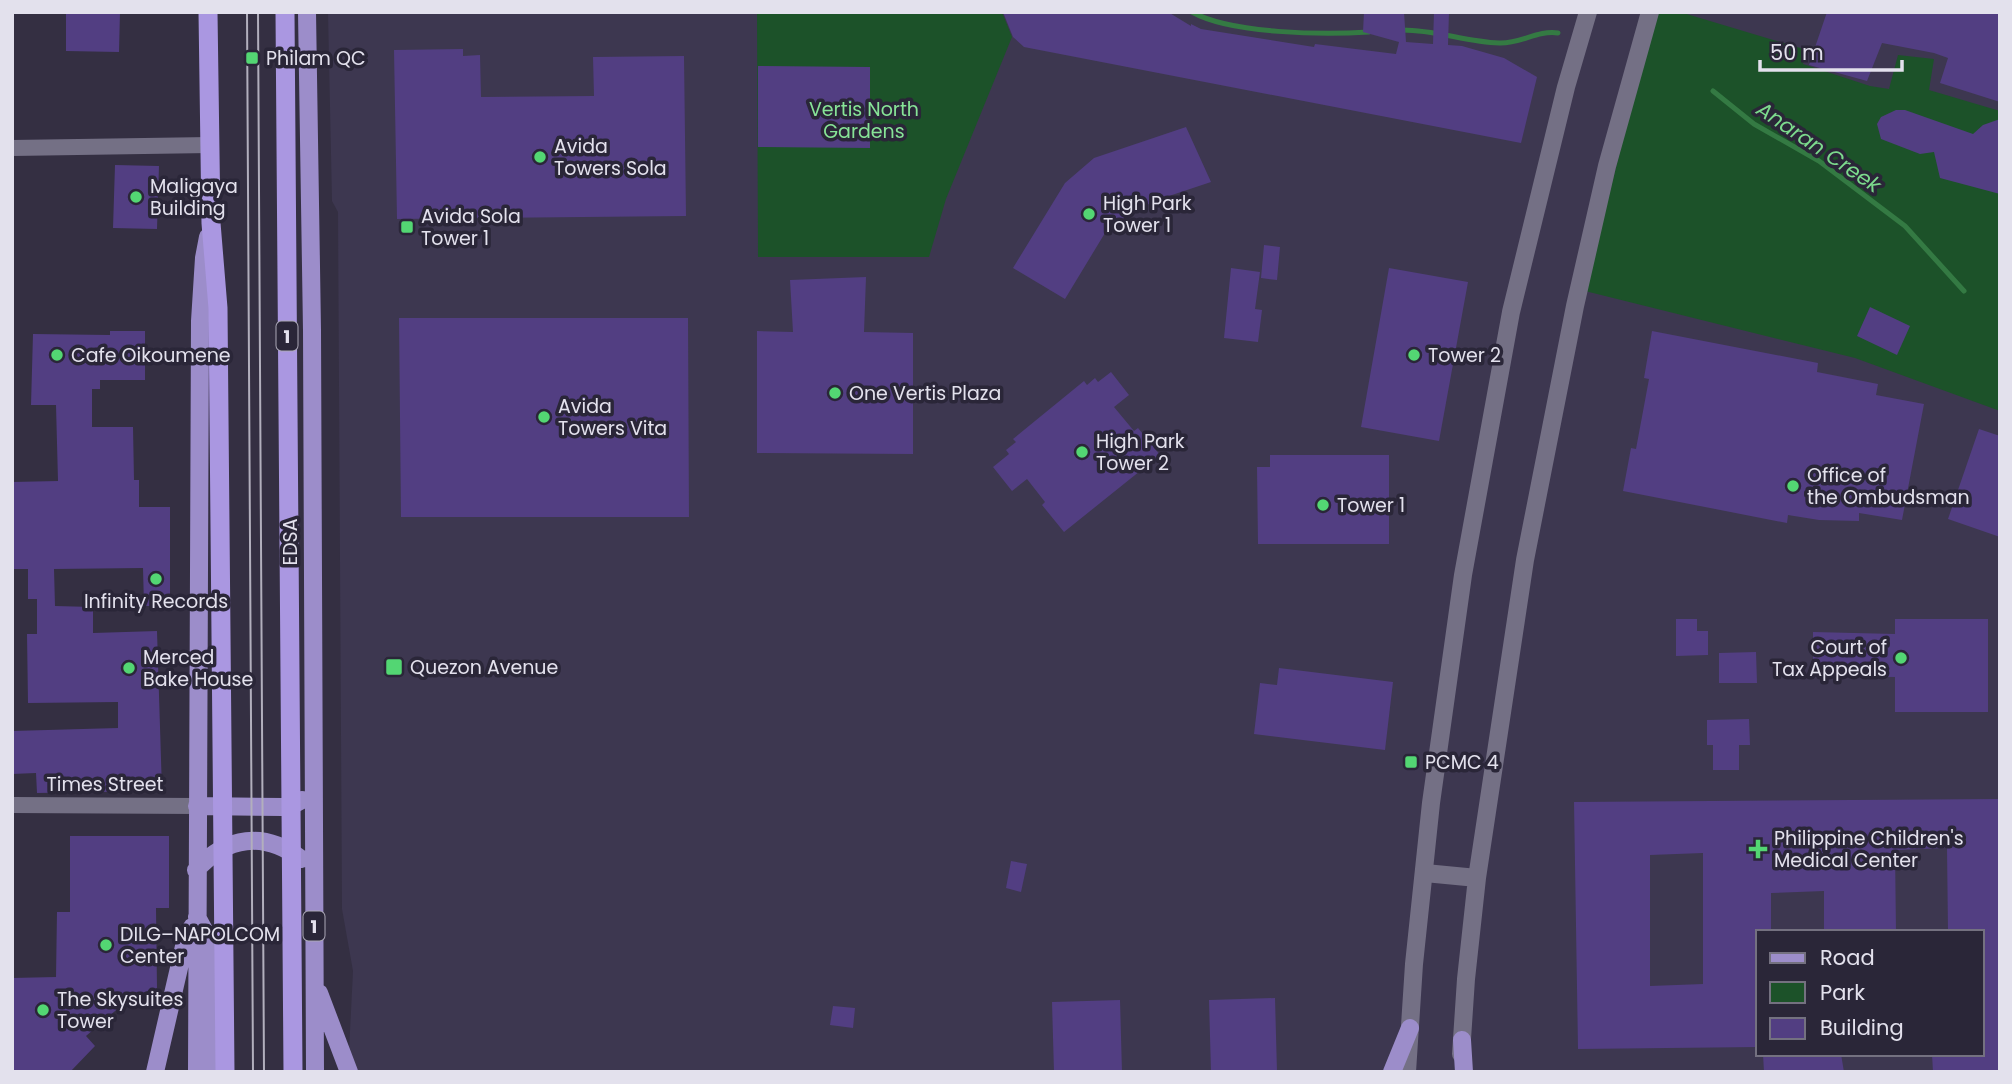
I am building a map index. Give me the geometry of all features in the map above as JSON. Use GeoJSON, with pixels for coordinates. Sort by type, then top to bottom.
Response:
{"type":"FeatureCollection","features":[{"type":"Feature","properties":{"kind":"highway"},"geometry":{"type":"LineString","coordinates":[[208,12],[211,223],[218,308],[225,1072]]}},
{"type":"Feature","properties":{"kind":"highway","name":"EDSA"},"geometry":{"type":"LineString","coordinates":[[285,12],[293,1072]]}},
{"type":"Feature","properties":{"kind":"main road","name":"EDSA"},"geometry":{"type":"LineString","coordinates":[[307,12],[312,330],[315,1072]]}},
{"type":"Feature","properties":{"kind":"main road"},"geometry":{"type":"LineString","coordinates":[[1407,1072],[1431,803],[1463,575],[1511,312],[1566,87],[1588,12]]}},
{"type":"Feature","properties":{"kind":"main road"},"geometry":{"type":"LineString","coordinates":[[1462,1072],[1466,979],[1477,878],[1525,560],[1607,166],[1650,12]]}},
{"type":"Feature","properties":{"kind":"main road"},"geometry":{"type":"LineString","coordinates":[[197,1072],[200,321],[204,258],[211,223]]}},
{"type":"Feature","properties":{"kind":"main road"},"geometry":{"type":"LineString","coordinates":[[197,806],[282,807],[293,805],[313,791]]}},
{"type":"Feature","properties":{"kind":"main road"},"geometry":{"type":"LineString","coordinates":[[196,870],[206,859],[225,847],[246,841],[261,841],[289,850],[313,872]]}},
{"type":"Feature","properties":{"kind":"main road"},"geometry":{"type":"LineString","coordinates":[[1424,873],[1477,878]]}},
{"type":"Feature","properties":{"kind":"main road"},"geometry":{"type":"LineString","coordinates":[[155,1072],[185,942],[197,917]]}},
{"type":"Feature","properties":{"kind":"main road"},"geometry":{"type":"LineString","coordinates":[[197,917],[211,941],[212,1072]]}},
{"type":"Feature","properties":{"kind":"main road"},"geometry":{"type":"LineString","coordinates":[[314,980],[349,1072]]}},
{"type":"Feature","properties":{"kind":"main road"},"geometry":{"type":"LineString","coordinates":[[1392,1072],[1410,1028]]}},
{"type":"Feature","properties":{"kind":"street"},"geometry":{"type":"LineString","coordinates":[[12,148],[210,145]]}},
{"type":"Feature","properties":{"kind":"street","name":"Times Street"},"geometry":{"type":"LineString","coordinates":[[12,805],[197,806]]}},
{"type":"Feature","properties":{"kind":"shaded area"},"geometry":{"type":"Polygon","coordinates":[[[328,12],[2000,12],[2000,1072],[348,1072],[353,971],[342,909],[338,212],[332,201],[328,12]]]}},
{"type":"Feature","properties":{"kind":"green space","name":"Vertis North Gardens"},"geometry":{"type":"Polygon","coordinates":[[[757,12],[1002,12],[1012,37],[946,199],[929,257],[758,257],[757,12]]]}},
{"type":"Feature","properties":{"kind":"green space"},"geometry":{"type":"Polygon","coordinates":[[[1655,12],[1680,12],[1807,50],[1803,64],[1870,86],[1889,89],[1898,55],[1934,59],[1929,90],[2000,111],[2000,411],[1855,358],[1585,291],[1655,12]]]}},
{"type":"Feature","properties":{"kind":"building"},"geometry":{"type":"Polygon","coordinates":[[[66,12],[120,12],[119,52],[66,51],[66,12]]]}},
{"type":"Feature","properties":{"kind":"building"},"geometry":{"type":"Polygon","coordinates":[[[1003,12],[1168,12],[1201,29],[1314,47],[1315,44],[1396,54],[1399,42],[1363,32],[1364,12],[1404,12],[1406,42],[1433,44],[1434,12],[1449,12],[1448,45],[1462,46],[1504,58],[1537,77],[1521,143],[1024,47],[1013,37],[1003,12]]]}},
{"type":"Feature","properties":{"kind":"building"},"geometry":{"type":"Polygon","coordinates":[[[1827,12],[2000,12],[2000,102],[1940,83],[1948,58],[1934,53],[1882,43],[1867,81],[1809,65],[1827,12]]]}},
{"type":"Feature","properties":{"kind":"building","name":"Avida Towers Sola"},"geometry":{"type":"Polygon","coordinates":[[[463,49],[463,56],[480,55],[481,97],[594,96],[593,57],[684,56],[686,216],[397,219],[394,50],[463,49]]]}},
{"type":"Feature","properties":{"kind":"building"},"geometry":{"type":"Polygon","coordinates":[[[758,66],[870,67],[870,148],[758,147],[758,66]]]}},
{"type":"Feature","properties":{"kind":"building"},"geometry":{"type":"Polygon","coordinates":[[[1896,110],[1905,110],[1973,134],[1983,125],[2000,119],[2000,194],[1940,178],[1934,152],[1920,154],[1881,139],[1877,124],[1881,117],[1896,110]]]}},
{"type":"Feature","properties":{"kind":"building","name":"High Park Tower 1"},"geometry":{"type":"Polygon","coordinates":[[[1186,127],[1211,182],[1154,201],[1108,228],[1065,299],[1013,268],[1065,183],[1094,158],[1186,127]]]}},
{"type":"Feature","properties":{"kind":"building","name":"Maligaya Building"},"geometry":{"type":"Polygon","coordinates":[[[115,165],[159,166],[157,229],[113,228],[115,165]]]}},
{"type":"Feature","properties":{"kind":"building"},"geometry":{"type":"Polygon","coordinates":[[[1264,245],[1280,247],[1277,280],[1261,278],[1264,245]]]}},
{"type":"Feature","properties":{"kind":"building"},"geometry":{"type":"Polygon","coordinates":[[[1231,268],[1260,272],[1255,309],[1262,310],[1258,342],[1224,338],[1231,268]]]}},
{"type":"Feature","properties":{"kind":"building","name":"Tower 2"},"geometry":{"type":"Polygon","coordinates":[[[1389,268],[1468,282],[1439,441],[1361,427],[1389,268]]]}},
{"type":"Feature","properties":{"kind":"building","name":"One Vertis Plaza"},"geometry":{"type":"Polygon","coordinates":[[[866,277],[864,332],[913,333],[913,454],[757,453],[757,331],[793,332],[790,280],[866,277]]]}},
{"type":"Feature","properties":{"kind":"building"},"geometry":{"type":"Polygon","coordinates":[[[1870,307],[1910,326],[1897,355],[1857,336],[1870,307]]]}},
{"type":"Feature","properties":{"kind":"building","name":"Avida Towers Vita"},"geometry":{"type":"Polygon","coordinates":[[[399,318],[688,318],[689,517],[401,517],[399,318]]]}},
{"type":"Feature","properties":{"kind":"building"},"geometry":{"type":"Polygon","coordinates":[[[110,331],[145,331],[145,380],[100,380],[100,389],[92,389],[92,427],[133,427],[134,480],[139,480],[139,507],[170,507],[170,606],[144,606],[143,568],[54,569],[55,606],[93,607],[93,633],[157,631],[162,791],[37,793],[36,773],[12,774],[12,731],[118,728],[118,702],[28,703],[27,634],[37,634],[37,599],[28,599],[28,569],[12,569],[12,482],[58,481],[56,405],[31,405],[33,334],[110,335],[110,331]]]}},
{"type":"Feature","properties":{"kind":"building"},"geometry":{"type":"Polygon","coordinates":[[[1652,331],[1818,363],[1817,372],[1878,384],[1876,395],[1924,404],[1902,520],[1859,513],[1859,521],[1819,520],[1788,515],[1787,523],[1623,491],[1631,448],[1636,449],[1649,379],[1644,378],[1652,331]]]}},
{"type":"Feature","properties":{"kind":"building","name":"High Park Tower 2"},"geometry":{"type":"Polygon","coordinates":[[[1111,372],[1129,395],[1114,407],[1134,431],[1138,428],[1160,455],[1064,532],[1042,505],[1045,502],[1027,479],[1012,491],[993,467],[1009,454],[1006,450],[1016,442],[1013,439],[1084,381],[1087,385],[1095,378],[1098,382],[1111,372]]]}},
{"type":"Feature","properties":{"kind":"building"},"geometry":{"type":"Polygon","coordinates":[[[1979,429],[2000,436],[2000,537],[1948,519],[1979,429]]]}},
{"type":"Feature","properties":{"kind":"building","name":"Tower 1"},"geometry":{"type":"Polygon","coordinates":[[[1270,455],[1389,455],[1389,544],[1258,544],[1257,467],[1270,467],[1270,455]]]}},
{"type":"Feature","properties":{"kind":"building"},"geometry":{"type":"Polygon","coordinates":[[[1676,619],[1697,619],[1697,631],[1708,631],[1708,655],[1676,656],[1676,619]]]}},
{"type":"Feature","properties":{"kind":"building"},"geometry":{"type":"Polygon","coordinates":[[[1895,619],[1988,619],[1988,712],[1895,712],[1895,677],[1813,676],[1813,632],[1895,634],[1895,619]]]}},
{"type":"Feature","properties":{"kind":"building"},"geometry":{"type":"Polygon","coordinates":[[[1756,652],[1757,683],[1719,683],[1719,653],[1756,652]]]}},
{"type":"Feature","properties":{"kind":"building"},"geometry":{"type":"Polygon","coordinates":[[[1279,668],[1393,682],[1385,750],[1254,734],[1260,683],[1277,685],[1279,668]]]}},
{"type":"Feature","properties":{"kind":"building"},"geometry":{"type":"Polygon","coordinates":[[[1749,719],[1750,745],[1739,745],[1739,770],[1713,770],[1713,745],[1707,745],[1707,720],[1749,719]]]}},
{"type":"Feature","properties":{"kind":"building"},"geometry":{"type":"Polygon","coordinates":[[[2000,799],[2000,1072],[1933,1072],[1932,1056],[1984,1056],[1984,930],[1948,930],[1947,848],[1895,850],[1896,930],[1824,930],[1824,891],[1771,893],[1771,930],[1756,930],[1756,1047],[1578,1049],[1574,802],[2000,799]],[[1703,853],[1650,855],[1650,986],[1703,984],[1703,853]]]}},
{"type":"Feature","properties":{"kind":"building"},"geometry":{"type":"Polygon","coordinates":[[[70,836],[169,836],[169,908],[156,908],[157,988],[139,994],[122,1005],[86,1036],[95,1046],[70,1072],[12,1072],[12,978],[56,977],[57,912],[70,912],[70,836]]]}},
{"type":"Feature","properties":{"kind":"building"},"geometry":{"type":"Polygon","coordinates":[[[1011,861],[1027,864],[1021,892],[1006,888],[1011,861]]]}},
{"type":"Feature","properties":{"kind":"building"},"geometry":{"type":"Polygon","coordinates":[[[1275,998],[1277,1072],[1211,1072],[1209,1000],[1275,998]]]}},
{"type":"Feature","properties":{"kind":"building"},"geometry":{"type":"Polygon","coordinates":[[[1120,1000],[1122,1072],[1054,1072],[1052,1002],[1120,1000]]]}},
{"type":"Feature","properties":{"kind":"building"},"geometry":{"type":"Polygon","coordinates":[[[833,1006],[855,1008],[853,1028],[830,1025],[833,1006]]]}},
{"type":"Feature","properties":{"kind":"building"},"geometry":{"type":"Polygon","coordinates":[[[1763,1056],[1841,1056],[1844,1072],[1764,1072],[1763,1056]]]}},
{"type":"Feature","properties":{"kind":"waterway","name":"Anaran Creek"},"geometry":{"type":"LineString","coordinates":[[1192,12],[1230,25],[1253,29],[1304,33],[1369,32]]}},
{"type":"Feature","properties":{"kind":"waterway","name":"Anaran Creek"},"geometry":{"type":"LineString","coordinates":[[1400,30],[1425,31],[1499,43],[1543,33],[1558,33]]}},
{"type":"Feature","properties":{"kind":"waterway","name":"Anaran Creek"},"geometry":{"type":"LineString","coordinates":[[1713,91],[1754,124],[1819,161],[1905,226],[1964,291]]}},
{"type":"Feature","properties":{"kind":"tram line"},"geometry":{"type":"LineString","coordinates":[[247,12],[253,1072]]}},
{"type":"Feature","properties":{"kind":"tram line"},"geometry":{"type":"LineString","coordinates":[[258,12],[264,1072]]}},
{"type":"Feature","properties":{"kind":"place","name":"Philam QC"},"geometry":{"type":"Point","coordinates":[252,58]}},
{"type":"Feature","properties":{"kind":"place","name":"Avida Towers Sola"},"geometry":{"type":"Point","coordinates":[540,157]}},
{"type":"Feature","properties":{"kind":"place","name":"Maligaya Building"},"geometry":{"type":"Point","coordinates":[136,197]}},
{"type":"Feature","properties":{"kind":"place","name":"High Park Tower 1"},"geometry":{"type":"Point","coordinates":[1089,214]}},
{"type":"Feature","properties":{"kind":"place","name":"Avida Sola Tower 1"},"geometry":{"type":"Point","coordinates":[407,227]}},
{"type":"Feature","properties":{"kind":"place","name":"Cafe Oikoumene"},"geometry":{"type":"Point","coordinates":[57,355]}},
{"type":"Feature","properties":{"kind":"place","name":"Tower 2"},"geometry":{"type":"Point","coordinates":[1414,355]}},
{"type":"Feature","properties":{"kind":"place","name":"One Vertis Plaza"},"geometry":{"type":"Point","coordinates":[835,393]}},
{"type":"Feature","properties":{"kind":"place","name":"Avida Towers Vita"},"geometry":{"type":"Point","coordinates":[544,417]}},
{"type":"Feature","properties":{"kind":"place","name":"High Park Tower 2"},"geometry":{"type":"Point","coordinates":[1082,452]}},
{"type":"Feature","properties":{"kind":"place","name":"Office of the Ombudsman"},"geometry":{"type":"Point","coordinates":[1793,486]}},
{"type":"Feature","properties":{"kind":"place","name":"Tower 1"},"geometry":{"type":"Point","coordinates":[1323,505]}},
{"type":"Feature","properties":{"kind":"place","name":"Infinity Records"},"geometry":{"type":"Point","coordinates":[156,579]}},
{"type":"Feature","properties":{"kind":"place","name":"Court of Tax Appeals"},"geometry":{"type":"Point","coordinates":[1901,658]}},
{"type":"Feature","properties":{"kind":"place","name":"Quezon Avenue"},"geometry":{"type":"Point","coordinates":[394,667]}},
{"type":"Feature","properties":{"kind":"place","name":"Merced Bake House"},"geometry":{"type":"Point","coordinates":[129,668]}},
{"type":"Feature","properties":{"kind":"place","name":"PCMC 4"},"geometry":{"type":"Point","coordinates":[1411,762]}},
{"type":"Feature","properties":{"kind":"place","name":"Philippine Children's Medical Center"},"geometry":{"type":"Point","coordinates":[1758,849]}},
{"type":"Feature","properties":{"kind":"place","name":"DILG–NAPOLCOM Center"},"geometry":{"type":"Point","coordinates":[106,945]}},
{"type":"Feature","properties":{"kind":"place","name":"The Skysuites Tower"},"geometry":{"type":"Point","coordinates":[43,1010]}}]}
